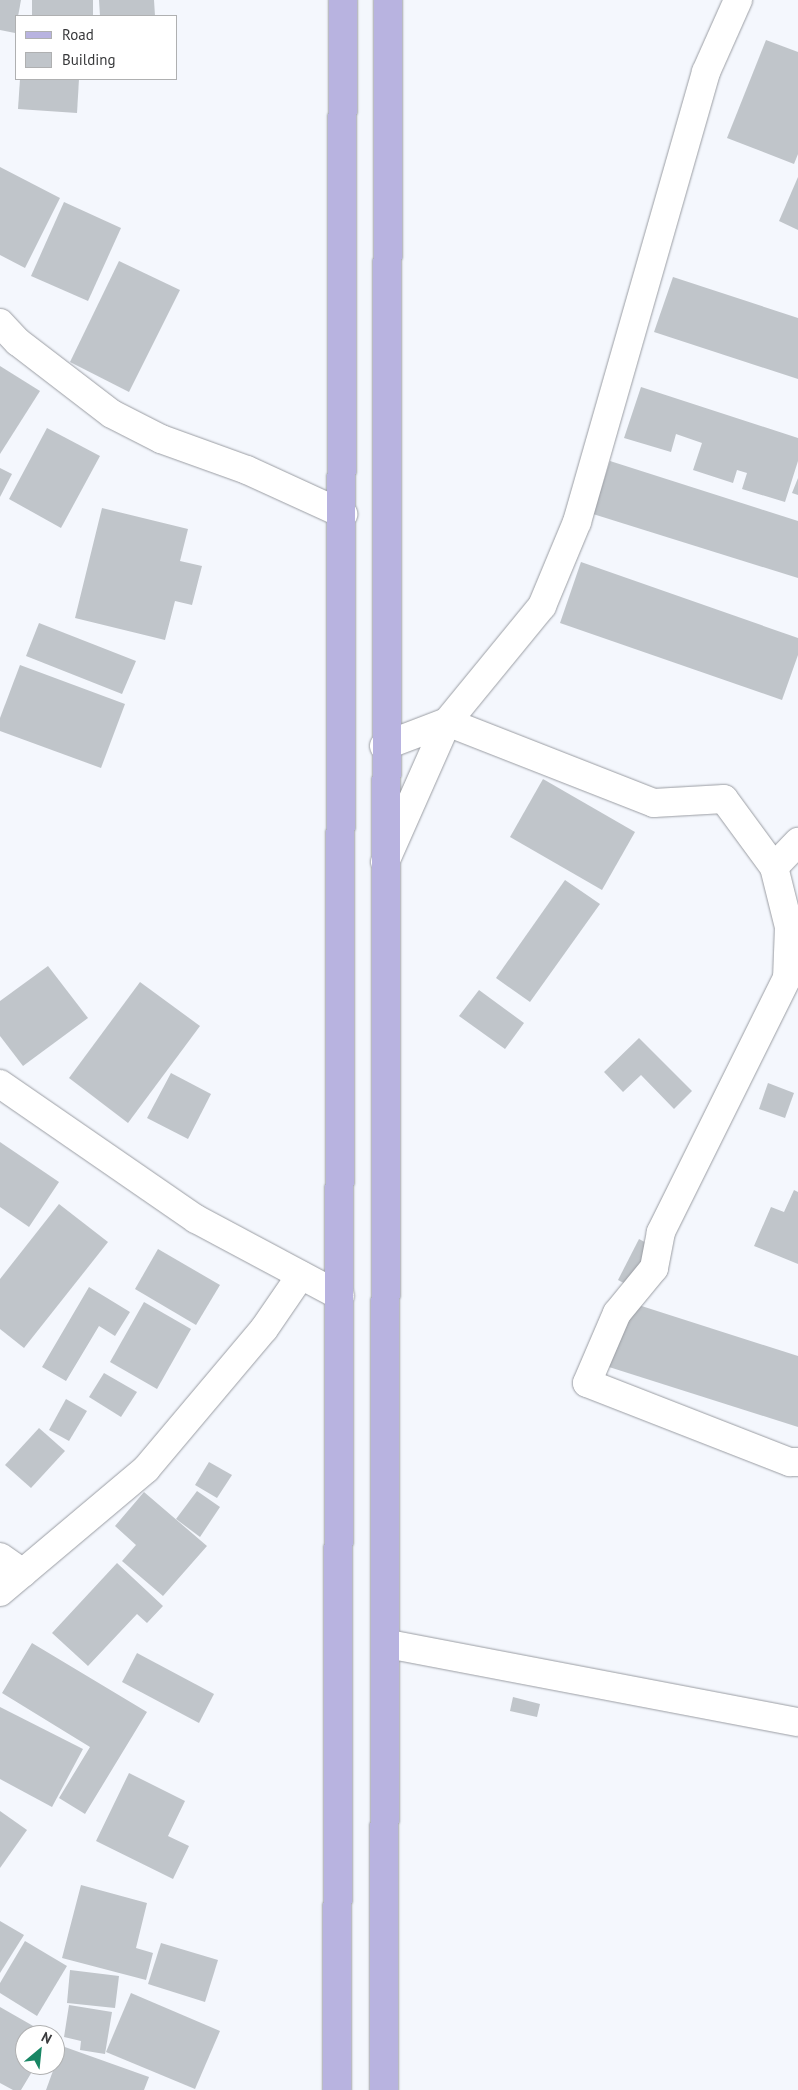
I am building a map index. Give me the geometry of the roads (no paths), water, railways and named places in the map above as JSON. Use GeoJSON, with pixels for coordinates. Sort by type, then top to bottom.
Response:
{"type":"FeatureCollection","features":[{"type":"Feature","properties":{"kind":"main road"},"geometry":{"type":"LineString","coordinates":[[337,2090],[343,0]]}},
{"type":"Feature","properties":{"kind":"main road"},"geometry":{"type":"LineString","coordinates":[[384,2090],[388,1644],[384,746],[388,0]]}},
{"type":"Feature","properties":{"kind":"street"},"geometry":{"type":"LineString","coordinates":[[384,862],[447,722],[542,606],[577,522],[706,72],[738,0]]}},
{"type":"Feature","properties":{"kind":"street"},"geometry":{"type":"LineString","coordinates":[[0,323],[18,342],[112,414],[161,438],[248,470],[343,514]]}},
{"type":"Feature","properties":{"kind":"street"},"geometry":{"type":"LineString","coordinates":[[384,746],[447,722],[654,803],[724,799],[774,867],[790,927],[787,978],[661,1232],[654,1268],[617,1313],[588,1383],[790,1462],[798,1462]]}},
{"type":"Feature","properties":{"kind":"street"},"geometry":{"type":"LineString","coordinates":[[774,867],[798,842]]}},
{"type":"Feature","properties":{"kind":"street"},"geometry":{"type":"LineString","coordinates":[[0,1084],[196,1219],[340,1296]]}},
{"type":"Feature","properties":{"kind":"street"},"geometry":{"type":"LineString","coordinates":[[0,1592],[146,1469],[264,1329],[301,1275]]}},
{"type":"Feature","properties":{"kind":"street"},"geometry":{"type":"LineString","coordinates":[[0,1557],[23,1573]]}},
{"type":"Feature","properties":{"kind":"street"},"geometry":{"type":"LineString","coordinates":[[388,1644],[798,1722]]}}]}
